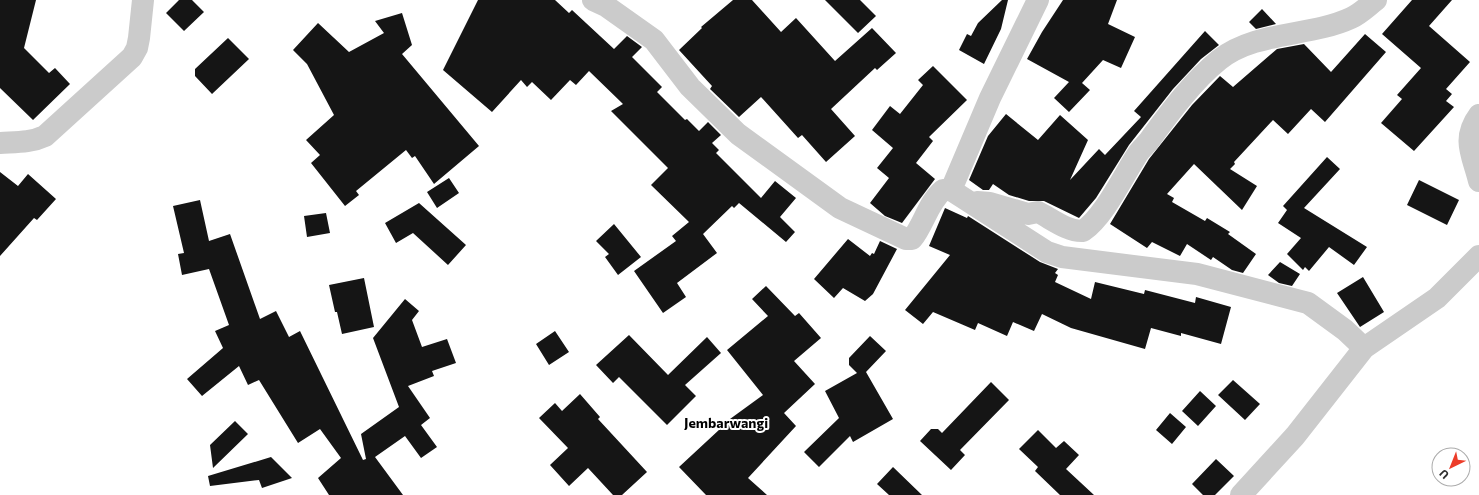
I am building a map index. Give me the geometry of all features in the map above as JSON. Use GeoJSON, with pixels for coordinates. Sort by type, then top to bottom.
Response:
{"type":"FeatureCollection","features":[{"type":"Feature","properties":{"kind":"street"},"geometry":{"type":"LineString","coordinates":[[0,143],[25,142],[36,140],[45,136],[126,65],[137,48],[143,0]]}},
{"type":"Feature","properties":{"kind":"street"},"geometry":{"type":"LineString","coordinates":[[593,0],[606,6],[654,40],[690,87],[738,134],[840,208],[906,239],[912,239],[936,196],[943,190],[1028,214],[1038,212],[1066,227],[1077,231],[1083,231],[1107,204],[1140,150],[1197,82],[1221,59],[1235,50],[1253,44],[1326,27],[1352,17],[1376,0]]}},
{"type":"Feature","properties":{"kind":"street"},"geometry":{"type":"LineString","coordinates":[[960,195],[990,98],[1038,0]]}},
{"type":"Feature","properties":{"kind":"street"},"geometry":{"type":"LineString","coordinates":[[1479,115],[1472,124],[1468,138],[1472,160],[1479,181]]}},
{"type":"Feature","properties":{"kind":"street"},"geometry":{"type":"LineString","coordinates":[[960,195],[1047,252],[1062,257],[1197,274],[1308,303],[1345,330],[1364,348]]}},
{"type":"Feature","properties":{"kind":"street"},"geometry":{"type":"LineString","coordinates":[[1241,495],[1294,436],[1364,348],[1437,298],[1479,256]]}},
{"type":"Feature","properties":{"kind":"building"},"geometry":{"type":"Polygon","coordinates":[[[0,0],[36,0],[24,48],[49,73],[55,68],[70,84],[33,120],[0,88],[0,0]]]}},
{"type":"Feature","properties":{"kind":"building"},"geometry":{"type":"Polygon","coordinates":[[[179,0],[192,0],[204,12],[184,31],[166,13],[179,0]]]}},
{"type":"Feature","properties":{"kind":"building"},"geometry":{"type":"Polygon","coordinates":[[[478,0],[555,0],[569,13],[572,10],[614,49],[627,36],[642,47],[632,57],[662,87],[657,92],[685,120],[687,119],[699,131],[708,122],[721,135],[712,143],[719,150],[716,153],[761,198],[775,181],[796,198],[780,217],[795,232],[786,242],[739,203],[734,208],[732,206],[703,234],[717,253],[677,283],[686,297],[663,313],[634,271],[676,241],[672,236],[689,222],[651,185],[668,168],[611,111],[623,104],[589,71],[576,85],[570,80],[551,100],[532,82],[527,87],[521,80],[492,112],[443,70],[478,0]]]}},
{"type":"Feature","properties":{"kind":"building"},"geometry":{"type":"Polygon","coordinates":[[[733,0],[752,0],[781,32],[796,18],[835,61],[872,28],[896,53],[877,70],[875,68],[831,109],[855,136],[826,162],[802,135],[798,138],[761,97],[739,117],[710,89],[712,86],[679,50],[702,28],[701,27],[733,0]]]}},
{"type":"Feature","properties":{"kind":"building"},"geometry":{"type":"Polygon","coordinates":[[[825,0],[860,0],[876,16],[858,33],[825,0]]]}},
{"type":"Feature","properties":{"kind":"building"},"geometry":{"type":"Polygon","coordinates":[[[1002,0],[1008,0],[1001,29],[984,64],[959,50],[967,34],[971,36],[978,23],[1002,0]]]}},
{"type":"Feature","properties":{"kind":"building"},"geometry":{"type":"Polygon","coordinates":[[[1063,0],[1117,0],[1108,24],[1135,37],[1121,68],[1103,60],[1082,83],[1090,90],[1069,112],[1054,98],[1069,82],[1027,59],[1042,32],[1063,0]]]}},
{"type":"Feature","properties":{"kind":"building"},"geometry":{"type":"Polygon","coordinates":[[[1412,0],[1452,0],[1429,26],[1470,62],[1446,89],[1452,94],[1446,101],[1454,107],[1414,151],[1381,123],[1402,99],[1397,95],[1421,68],[1382,34],[1412,0]]]}},
{"type":"Feature","properties":{"kind":"building"},"geometry":{"type":"Polygon","coordinates":[[[1262,9],[1276,24],[1256,29],[1249,22],[1262,9]]]}},
{"type":"Feature","properties":{"kind":"building"},"geometry":{"type":"Polygon","coordinates":[[[402,13],[412,45],[402,54],[479,146],[434,184],[415,156],[412,158],[406,150],[356,191],[359,195],[345,206],[311,163],[320,155],[306,140],[334,115],[307,64],[293,50],[318,23],[349,52],[384,33],[375,21],[402,13]]]}},
{"type":"Feature","properties":{"kind":"building"},"geometry":{"type":"Polygon","coordinates":[[[1205,31],[1219,45],[1201,59],[1173,89],[1129,145],[1096,198],[1079,218],[1044,201],[1029,201],[1009,195],[993,184],[989,190],[983,190],[969,180],[988,136],[1006,114],[1038,140],[1060,115],[1088,140],[1070,180],[1099,149],[1105,155],[1141,117],[1134,111],[1205,31]]]}},
{"type":"Feature","properties":{"kind":"building"},"geometry":{"type":"Polygon","coordinates":[[[1365,34],[1386,52],[1325,122],[1311,109],[1288,134],[1273,120],[1234,162],[1235,164],[1230,169],[1257,186],[1242,210],[1194,164],[1167,194],[1174,198],[1172,202],[1205,221],[1207,218],[1230,232],[1228,234],[1256,254],[1243,273],[1232,270],[1213,257],[1211,260],[1187,244],[1180,256],[1152,242],[1147,248],[1110,224],[1149,159],[1192,105],[1220,76],[1233,87],[1277,49],[1304,44],[1331,72],[1365,34]]]}},
{"type":"Feature","properties":{"kind":"building"},"geometry":{"type":"Polygon","coordinates":[[[228,38],[249,59],[212,94],[195,76],[195,69],[228,38]]]}},
{"type":"Feature","properties":{"kind":"building"},"geometry":{"type":"Polygon","coordinates":[[[933,66],[967,100],[929,137],[933,141],[916,163],[935,179],[902,223],[885,216],[870,203],[889,178],[877,168],[893,148],[872,130],[890,106],[900,114],[923,85],[918,80],[933,66]]]}},
{"type":"Feature","properties":{"kind":"building"},"geometry":{"type":"Polygon","coordinates":[[[1327,157],[1340,169],[1304,208],[1367,247],[1354,265],[1329,247],[1309,271],[1305,267],[1303,270],[1287,254],[1301,238],[1278,223],[1287,210],[1283,206],[1327,157]]]}},
{"type":"Feature","properties":{"kind":"building"},"geometry":{"type":"Polygon","coordinates":[[[0,172],[18,186],[28,174],[56,199],[37,220],[34,218],[0,256],[0,172]]]}},
{"type":"Feature","properties":{"kind":"building"},"geometry":{"type":"Polygon","coordinates":[[[449,178],[459,193],[437,208],[427,192],[449,178]]]}},
{"type":"Feature","properties":{"kind":"building"},"geometry":{"type":"Polygon","coordinates":[[[1419,180],[1459,200],[1447,225],[1407,205],[1419,180]]]}},
{"type":"Feature","properties":{"kind":"building"},"geometry":{"type":"Polygon","coordinates":[[[200,200],[209,241],[230,234],[260,319],[276,311],[289,337],[300,331],[363,460],[366,459],[361,434],[399,407],[373,338],[405,299],[419,311],[412,320],[422,347],[447,339],[456,363],[432,371],[434,376],[408,386],[430,418],[421,425],[437,447],[421,458],[405,436],[375,457],[403,495],[329,495],[318,478],[341,458],[320,429],[298,443],[259,380],[248,385],[239,366],[202,396],[187,379],[223,348],[215,331],[229,325],[209,269],[182,275],[178,254],[184,253],[173,206],[200,200]]]}},
{"type":"Feature","properties":{"kind":"building"},"geometry":{"type":"Polygon","coordinates":[[[419,203],[466,245],[448,265],[413,233],[396,243],[385,223],[419,203]]]}},
{"type":"Feature","properties":{"kind":"building"},"geometry":{"type":"Polygon","coordinates":[[[945,208],[967,218],[968,216],[1040,262],[1058,269],[1055,273],[1058,275],[1055,282],[1091,299],[1095,282],[1144,294],[1145,290],[1195,303],[1196,297],[1231,307],[1221,344],[1181,333],[1181,336],[1151,328],[1145,349],[1071,328],[1042,314],[1034,331],[1013,322],[1007,336],[978,323],[975,330],[933,312],[923,324],[905,310],[950,255],[929,246],[945,208]]]}},
{"type":"Feature","properties":{"kind":"building"},"geometry":{"type":"Polygon","coordinates":[[[326,213],[330,233],[307,237],[304,216],[326,213]]]}},
{"type":"Feature","properties":{"kind":"building"},"geometry":{"type":"Polygon","coordinates":[[[614,224],[641,257],[618,275],[605,257],[609,254],[596,241],[614,224]]]}},
{"type":"Feature","properties":{"kind":"building"},"geometry":{"type":"Polygon","coordinates":[[[848,239],[870,256],[872,253],[874,254],[880,241],[897,249],[873,294],[865,301],[843,288],[834,298],[814,279],[848,239]]]}},
{"type":"Feature","properties":{"kind":"building"},"geometry":{"type":"Polygon","coordinates":[[[1280,262],[1300,274],[1292,286],[1279,283],[1268,275],[1280,262]]]}},
{"type":"Feature","properties":{"kind":"building"},"geometry":{"type":"Polygon","coordinates":[[[1363,277],[1384,312],[1360,327],[1337,293],[1363,277]]]}},
{"type":"Feature","properties":{"kind":"building"},"geometry":{"type":"Polygon","coordinates":[[[364,278],[374,327],[342,334],[329,285],[364,278]]]}},
{"type":"Feature","properties":{"kind":"building"},"geometry":{"type":"Polygon","coordinates":[[[766,286],[795,316],[799,313],[821,338],[794,361],[815,384],[784,413],[796,426],[748,478],[767,495],[706,495],[679,467],[720,429],[719,427],[763,395],[727,350],[768,316],[752,299],[766,286]]]}},
{"type":"Feature","properties":{"kind":"building"},"geometry":{"type":"Polygon","coordinates":[[[555,331],[569,352],[549,365],[536,344],[555,331]]]}},
{"type":"Feature","properties":{"kind":"building"},"geometry":{"type":"Polygon","coordinates":[[[629,335],[668,375],[707,337],[721,353],[685,385],[696,396],[667,425],[619,377],[613,383],[596,365],[629,335]]]}},
{"type":"Feature","properties":{"kind":"building"},"geometry":{"type":"Polygon","coordinates":[[[870,336],[886,351],[866,372],[893,419],[853,442],[850,436],[819,467],[804,452],[839,418],[825,391],[857,373],[849,365],[849,358],[870,336]]]}},
{"type":"Feature","properties":{"kind":"building"},"geometry":{"type":"Polygon","coordinates":[[[1233,380],[1260,404],[1245,420],[1218,395],[1233,380]]]}},
{"type":"Feature","properties":{"kind":"building"},"geometry":{"type":"Polygon","coordinates":[[[991,382],[1009,400],[960,450],[965,455],[951,470],[920,441],[931,429],[938,429],[942,433],[991,382]]]}},
{"type":"Feature","properties":{"kind":"building"},"geometry":{"type":"Polygon","coordinates":[[[1200,391],[1216,406],[1198,426],[1182,411],[1200,391]]]}},
{"type":"Feature","properties":{"kind":"building"},"geometry":{"type":"Polygon","coordinates":[[[580,394],[600,417],[598,419],[647,472],[622,495],[613,495],[588,468],[569,486],[550,465],[568,448],[539,418],[555,403],[562,411],[580,394]]]}},
{"type":"Feature","properties":{"kind":"building"},"geometry":{"type":"Polygon","coordinates":[[[1170,413],[1186,427],[1172,444],[1156,430],[1170,413]]]}},
{"type":"Feature","properties":{"kind":"building"},"geometry":{"type":"Polygon","coordinates":[[[235,421],[248,434],[213,468],[210,445],[235,421]]]}},
{"type":"Feature","properties":{"kind":"building"},"geometry":{"type":"Polygon","coordinates":[[[1038,430],[1056,448],[1064,441],[1079,455],[1066,469],[1094,495],[1060,495],[1035,471],[1038,467],[1019,449],[1038,430]]]}},
{"type":"Feature","properties":{"kind":"building"},"geometry":{"type":"Polygon","coordinates":[[[271,457],[292,478],[262,488],[259,480],[210,486],[208,476],[271,457]]]}},
{"type":"Feature","properties":{"kind":"building"},"geometry":{"type":"Polygon","coordinates":[[[1216,459],[1234,476],[1215,495],[1203,495],[1192,484],[1216,459]]]}},
{"type":"Feature","properties":{"kind":"building"},"geometry":{"type":"Polygon","coordinates":[[[893,467],[922,495],[889,495],[877,484],[893,467]]]}},
{"type":"Feature","properties":{"kind":"district","name":"Jembarwangi"},"geometry":{"type":"Point","coordinates":[726,422]}}]}
